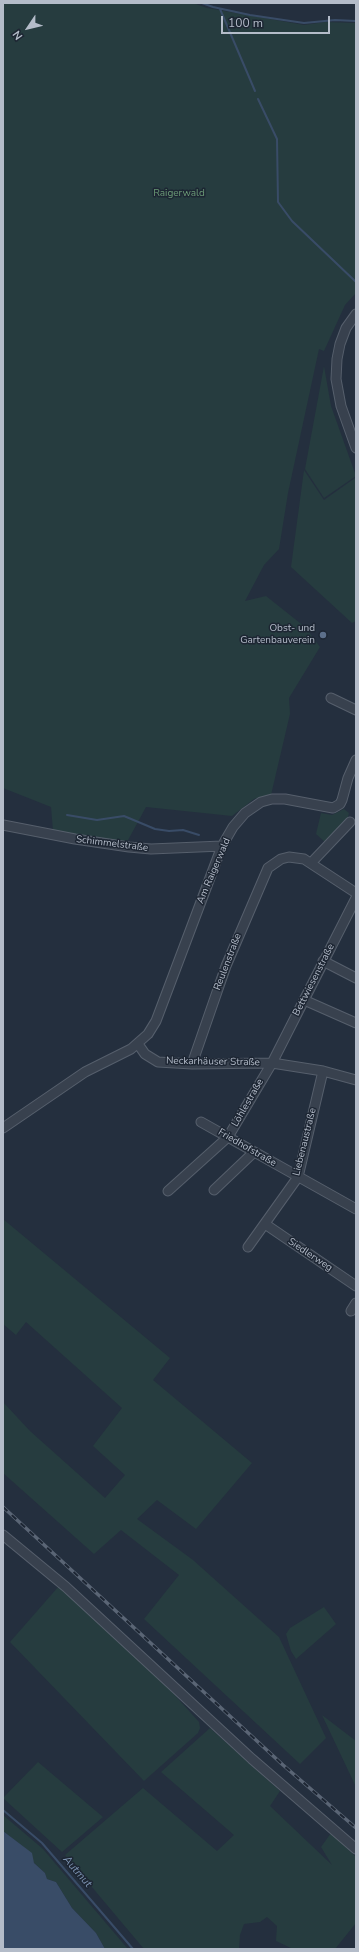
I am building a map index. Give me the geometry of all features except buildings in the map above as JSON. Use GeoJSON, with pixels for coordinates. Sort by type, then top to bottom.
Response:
{"type":"FeatureCollection","features":[{"type":"Feature","properties":{"kind":"street"},"geometry":{"type":"LineString","coordinates":[[356,314],[346,328],[340,344],[337,359],[336,379],[341,406],[356,448]]}},
{"type":"Feature","properties":{"kind":"street"},"geometry":{"type":"LineString","coordinates":[[332,698],[356,710]]}},
{"type":"Feature","properties":{"kind":"street","name":"Am Raigerwald"},"geometry":{"type":"LineString","coordinates":[[138,1044],[148,1034],[156,1020],[222,846],[238,820],[244,813],[262,802],[272,799],[285,799],[333,808],[340,804],[356,760]]}},
{"type":"Feature","properties":{"kind":"street"},"geometry":{"type":"LineString","coordinates":[[350,822],[312,862],[356,893]]}},
{"type":"Feature","properties":{"kind":"street","name":"Schimmelstraße"},"geometry":{"type":"LineString","coordinates":[[3,825],[75,839],[130,847],[151,849],[222,846]]}},
{"type":"Feature","properties":{"kind":"street","name":"Reulenstraße"},"geometry":{"type":"LineString","coordinates":[[192,1064],[229,959],[264,874],[272,864],[289,856],[296,856],[312,862]]}},
{"type":"Feature","properties":{"kind":"street","name":"Bettwiesenstraße"},"geometry":{"type":"LineString","coordinates":[[272,1062],[356,898]]}},
{"type":"Feature","properties":{"kind":"street"},"geometry":{"type":"LineString","coordinates":[[323,961],[356,978]]}},
{"type":"Feature","properties":{"kind":"street"},"geometry":{"type":"LineString","coordinates":[[304,1000],[356,1023]]}},
{"type":"Feature","properties":{"kind":"street"},"geometry":{"type":"LineString","coordinates":[[3,1128],[85,1072],[138,1044]]}},
{"type":"Feature","properties":{"kind":"street","name":"Neckarhäuser Straße"},"geometry":{"type":"LineString","coordinates":[[138,1044],[145,1054],[158,1062],[192,1064],[272,1062],[323,1071],[356,1080]]}},
{"type":"Feature","properties":{"kind":"street","name":"Löhlestraße"},"geometry":{"type":"LineString","coordinates":[[168,1190],[228,1137],[272,1062]]}},
{"type":"Feature","properties":{"kind":"street","name":"Liebenaustraße"},"geometry":{"type":"LineString","coordinates":[[248,1247],[298,1177],[323,1071]]}},
{"type":"Feature","properties":{"kind":"street","name":"Friedhofstraße"},"geometry":{"type":"LineString","coordinates":[[201,1122],[356,1210]]}},
{"type":"Feature","properties":{"kind":"street"},"geometry":{"type":"LineString","coordinates":[[214,1190],[254,1152]]}},
{"type":"Feature","properties":{"kind":"street","name":"Siedlerweg"},"geometry":{"type":"LineString","coordinates":[[265,1224],[356,1286]]}},
{"type":"Feature","properties":{"kind":"street"},"geometry":{"type":"LineString","coordinates":[[351,1312],[356,1303]]}},
{"type":"Feature","properties":{"kind":"street"},"geometry":{"type":"LineString","coordinates":[[3,1535],[66,1588],[252,1759],[356,1849]]}},
{"type":"Feature","properties":{"kind":"green space","name":"Raigerwald"},"geometry":{"type":"Polygon","coordinates":[[[3,3],[193,3],[207,8],[304,25],[325,22],[356,23],[356,293],[345,305],[324,351],[319,349],[288,493],[279,549],[264,565],[245,601],[266,596],[305,627],[320,647],[289,698],[290,714],[271,795],[254,799],[232,816],[146,807],[127,842],[53,831],[51,807],[3,788],[3,3]]]}},
{"type":"Feature","properties":{"kind":"green space"},"geometry":{"type":"Polygon","coordinates":[[[324,366],[331,406],[356,476],[324,498],[305,469],[324,366]]]}},
{"type":"Feature","properties":{"kind":"green space"},"geometry":{"type":"Polygon","coordinates":[[[304,470],[324,500],[355,478],[356,480],[356,621],[352,623],[291,567],[304,470]]]}},
{"type":"Feature","properties":{"kind":"green space"},"geometry":{"type":"Polygon","coordinates":[[[344,809],[349,813],[347,821],[326,843],[316,834],[321,813],[332,815],[344,809]]]}},
{"type":"Feature","properties":{"kind":"green space"},"geometry":{"type":"Polygon","coordinates":[[[3,1219],[170,1358],[153,1380],[252,1463],[196,1529],[157,1500],[137,1519],[193,1560],[279,1637],[326,1738],[300,1764],[144,1619],[179,1575],[121,1530],[94,1554],[3,1473],[3,1402],[30,1431],[105,1498],[125,1475],[93,1446],[122,1408],[26,1322],[16,1335],[3,1324],[3,1219]]]}},
{"type":"Feature","properties":{"kind":"green space"},"geometry":{"type":"Polygon","coordinates":[[[59,1586],[171,1691],[199,1722],[200,1728],[198,1733],[144,1781],[10,1642],[59,1586]]]}},
{"type":"Feature","properties":{"kind":"green space"},"geometry":{"type":"Polygon","coordinates":[[[324,1607],[336,1624],[296,1659],[291,1651],[286,1634],[290,1628],[324,1607]]]}},
{"type":"Feature","properties":{"kind":"green space"},"geometry":{"type":"Polygon","coordinates":[[[322,1715],[356,1741],[356,1787],[322,1715]]]}},
{"type":"Feature","properties":{"kind":"green space"},"geometry":{"type":"Polygon","coordinates":[[[210,1728],[280,1791],[270,1806],[332,1865],[321,1847],[331,1833],[356,1857],[356,1923],[335,1949],[293,1949],[276,1941],[277,1926],[267,1917],[260,1922],[244,1924],[240,1935],[239,1949],[144,1949],[65,1855],[143,1788],[217,1851],[234,1835],[161,1772],[210,1728]]]}},
{"type":"Feature","properties":{"kind":"green space"},"geometry":{"type":"Polygon","coordinates":[[[38,1762],[103,1817],[62,1852],[3,1798],[38,1762]]]}},
{"type":"Feature","properties":{"kind":"green space"},"geometry":{"type":"Polygon","coordinates":[[[3,1815],[43,1849],[128,1949],[105,1949],[96,1933],[72,1908],[56,1882],[47,1879],[45,1873],[34,1863],[25,1848],[3,1831],[3,1815]]]}},
{"type":"Feature","properties":{"kind":"water"},"geometry":{"type":"Polygon","coordinates":[[[3,1831],[32,1853],[34,1863],[45,1873],[47,1879],[56,1882],[72,1908],[96,1933],[105,1949],[3,1949],[3,1831]]]}},
{"type":"Feature","properties":{"kind":"waterway"},"geometry":{"type":"LineString","coordinates":[[202,3],[213,7],[250,15],[304,23],[335,20],[356,21]]}},
{"type":"Feature","properties":{"kind":"waterway"},"geometry":{"type":"LineString","coordinates":[[220,9],[255,91]]}},
{"type":"Feature","properties":{"kind":"waterway"},"geometry":{"type":"LineString","coordinates":[[258,99],[277,139],[278,202],[292,221],[356,282]]}},
{"type":"Feature","properties":{"kind":"waterway"},"geometry":{"type":"LineString","coordinates":[[67,815],[97,820],[124,816],[155,829],[169,831],[183,830],[199,835]]}},
{"type":"Feature","properties":{"kind":"waterway","name":"Autmut"},"geometry":{"type":"LineString","coordinates":[[3,1810],[42,1843],[133,1949]]}},
{"type":"Feature","properties":{"kind":"railway"},"geometry":{"type":"LineString","coordinates":[[3,1507],[283,1765],[356,1828]]}},
{"type":"Feature","properties":{"kind":"place","name":"Obst- und Gartenbauverein"},"geometry":{"type":"Point","coordinates":[323,635]}}]}
